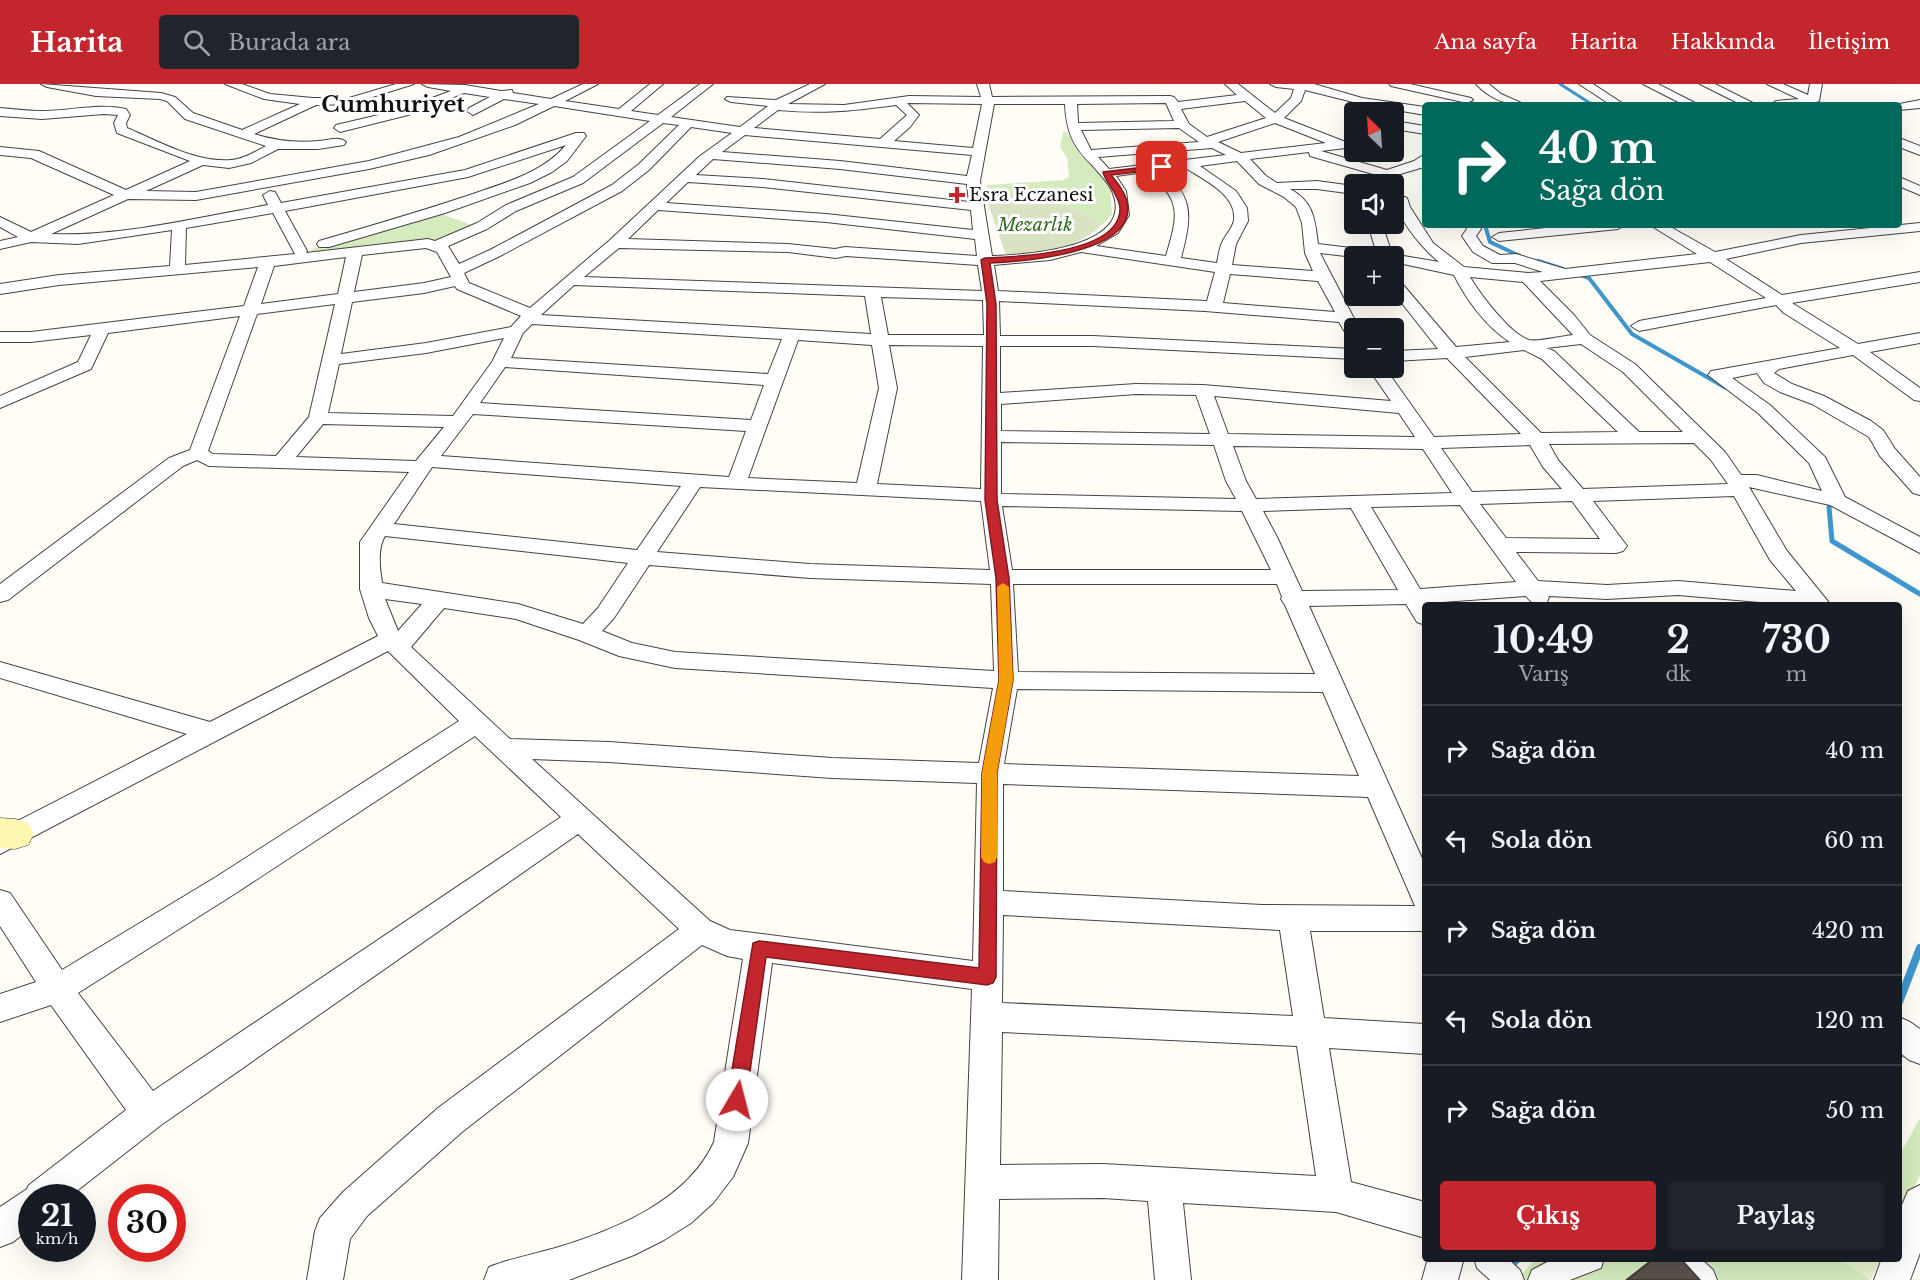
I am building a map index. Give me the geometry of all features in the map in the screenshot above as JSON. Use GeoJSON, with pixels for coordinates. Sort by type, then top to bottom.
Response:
{"type":"FeatureCollection","features":[{"type":"Feature","properties":{"kind":"street"},"geometry":{"type":"LineString","coordinates":[[235,84],[268,97],[313,102],[350,101],[408,84]]}},
{"type":"Feature","properties":{"kind":"street"},"geometry":{"type":"LineString","coordinates":[[348,155],[340,128],[350,101],[360,84]]}},
{"type":"Feature","properties":{"kind":"street"},"geometry":{"type":"LineString","coordinates":[[428,84],[468,87],[606,112],[662,117],[742,131],[825,125],[867,106],[983,89],[1021,100],[1068,94],[1173,103],[1246,97]]}},
{"type":"Feature","properties":{"kind":"street"},"geometry":{"type":"LineString","coordinates":[[473,111],[524,84]]}},
{"type":"Feature","properties":{"kind":"street"},"geometry":{"type":"LineString","coordinates":[[0,151],[34,154],[106,188],[127,195],[196,196],[266,184],[348,155],[403,151],[463,140],[553,103],[592,84]]}},
{"type":"Feature","properties":{"kind":"street"},"geometry":{"type":"LineString","coordinates":[[621,113],[657,84]]}},
{"type":"Feature","properties":{"kind":"street"},"geometry":{"type":"LineString","coordinates":[[435,246],[482,226],[511,208],[578,180],[707,84]]}},
{"type":"Feature","properties":{"kind":"street"},"geometry":{"type":"LineString","coordinates":[[819,84],[777,105],[710,155],[526,321],[463,415],[424,464],[371,542],[368,555],[371,589],[394,643],[476,723],[700,930],[727,943],[987,977]]}},
{"type":"Feature","properties":{"kind":"street"},"geometry":{"type":"LineString","coordinates":[[1231,84],[1275,119],[1344,142]]}},
{"type":"Feature","properties":{"kind":"street"},"geometry":{"type":"LineString","coordinates":[[1276,84],[1312,87],[1361,101],[1422,111]]}},
{"type":"Feature","properties":{"kind":"street"},"geometry":{"type":"LineString","coordinates":[[1395,84],[1460,102]]}},
{"type":"Feature","properties":{"kind":"street"},"geometry":{"type":"LineString","coordinates":[[1585,84],[1614,102]]}},
{"type":"Feature","properties":{"kind":"street"},"geometry":{"type":"LineString","coordinates":[[1649,84],[1687,102]]}},
{"type":"Feature","properties":{"kind":"street"},"geometry":{"type":"LineString","coordinates":[[1706,84],[1745,102]]}},
{"type":"Feature","properties":{"kind":"street"},"geometry":{"type":"LineString","coordinates":[[1774,84],[1790,84]]}},
{"type":"Feature","properties":{"kind":"street"},"geometry":{"type":"LineString","coordinates":[[1774,84],[1815,102]]}},
{"type":"Feature","properties":{"kind":"street"},"geometry":{"type":"LineString","coordinates":[[1816,84],[1817,102]]}},
{"type":"Feature","properties":{"kind":"street"},"geometry":{"type":"LineString","coordinates":[[47,89],[72,86],[161,96],[171,99],[189,116],[276,145],[318,145],[348,155]]}},
{"type":"Feature","properties":{"kind":"street"},"geometry":{"type":"LineString","coordinates":[[1465,102],[1484,86],[1497,96],[1512,102]]}},
{"type":"Feature","properties":{"kind":"street"},"geometry":{"type":"LineString","coordinates":[[340,128],[388,124],[439,103],[468,87]]}},
{"type":"Feature","properties":{"kind":"street"},"geometry":{"type":"LineString","coordinates":[[1088,154],[1209,143],[1275,119],[1295,105],[1300,95],[1300,87]]}},
{"type":"Feature","properties":{"kind":"street"},"geometry":{"type":"LineString","coordinates":[[1361,101],[1381,87]]}},
{"type":"Feature","properties":{"kind":"street"},"geometry":{"type":"LineString","coordinates":[[1021,100],[1040,88]]}},
{"type":"Feature","properties":{"kind":"street"},"geometry":{"type":"LineString","coordinates":[[980,1280],[990,773],[1006,680],[1002,578],[991,498],[990,296],[973,181],[979,152],[983,89]]}},
{"type":"Feature","properties":{"kind":"street"},"geometry":{"type":"LineString","coordinates":[[615,243],[788,248],[837,254],[845,251],[985,260],[1029,259],[1081,248],[1113,230],[1121,219],[1124,208],[1121,196],[1106,173],[1077,140],[1070,117],[1068,94]]}},
{"type":"Feature","properties":{"kind":"street"},"geometry":{"type":"LineString","coordinates":[[731,99],[777,105],[861,142],[979,152]]}},
{"type":"Feature","properties":{"kind":"street"},"geometry":{"type":"LineString","coordinates":[[882,144],[913,115],[898,100]]}},
{"type":"Feature","properties":{"kind":"street"},"geometry":{"type":"LineString","coordinates":[[0,110],[25,101]]}},
{"type":"Feature","properties":{"kind":"street"},"geometry":{"type":"LineString","coordinates":[[243,134],[313,102]]}},
{"type":"Feature","properties":{"kind":"street"},"geometry":{"type":"LineString","coordinates":[[1173,103],[1183,124],[1209,143],[1242,158],[1264,182],[1279,187],[1301,203],[1308,215],[1311,229],[1308,237],[1312,248],[1344,318]]}},
{"type":"Feature","properties":{"kind":"street"},"geometry":{"type":"LineString","coordinates":[[1902,106],[1920,105]]}},
{"type":"Feature","properties":{"kind":"street"},"geometry":{"type":"LineString","coordinates":[[0,110],[42,116],[104,110],[122,112],[124,115],[120,123],[121,129],[199,162],[241,163],[276,145]]}},
{"type":"Feature","properties":{"kind":"street"},"geometry":{"type":"LineString","coordinates":[[268,262],[440,210],[525,180],[562,158],[578,138],[606,112]]}},
{"type":"Feature","properties":{"kind":"street"},"geometry":{"type":"LineString","coordinates":[[2,339],[102,329],[424,288],[458,275],[504,248],[618,189],[644,167],[689,122]]}},
{"type":"Feature","properties":{"kind":"street"},"geometry":{"type":"LineString","coordinates":[[1072,127],[1183,124]]}},
{"type":"Feature","properties":{"kind":"street"},"geometry":{"type":"LineString","coordinates":[[1404,126],[1422,129]]}},
{"type":"Feature","properties":{"kind":"street"},"geometry":{"type":"LineString","coordinates":[[1902,137],[1918,150]]}},
{"type":"Feature","properties":{"kind":"street"},"geometry":{"type":"LineString","coordinates":[[0,220],[31,238],[78,240],[394,188],[476,170],[578,138]]}},
{"type":"Feature","properties":{"kind":"street"},"geometry":{"type":"LineString","coordinates":[[811,203],[861,142]]}},
{"type":"Feature","properties":{"kind":"street"},"geometry":{"type":"LineString","coordinates":[[1106,173],[1344,145]]}},
{"type":"Feature","properties":{"kind":"street"},"geometry":{"type":"LineString","coordinates":[[1304,150],[1385,173]]}},
{"type":"Feature","properties":{"kind":"street"},"geometry":{"type":"LineString","coordinates":[[1902,152],[1918,150]]}},
{"type":"Feature","properties":{"kind":"street"},"geometry":{"type":"LineString","coordinates":[[710,155],[840,165],[973,181]]}},
{"type":"Feature","properties":{"kind":"street"},"geometry":{"type":"LineString","coordinates":[[1382,174],[1419,164],[1422,161]]}},
{"type":"Feature","properties":{"kind":"street"},"geometry":{"type":"LineString","coordinates":[[0,245],[31,238],[199,162]]}},
{"type":"Feature","properties":{"kind":"street"},"geometry":{"type":"LineString","coordinates":[[1188,164],[1217,182],[1231,194],[1240,208],[1241,221],[1229,244],[1215,307]]}},
{"type":"Feature","properties":{"kind":"street"},"geometry":{"type":"LineString","coordinates":[[1149,169],[1172,187],[1180,202],[1179,231],[1172,262]]}},
{"type":"Feature","properties":{"kind":"street"},"geometry":{"type":"LineString","coordinates":[[684,178],[981,235]]}},
{"type":"Feature","properties":{"kind":"street"},"geometry":{"type":"LineString","coordinates":[[1279,187],[1299,183],[1344,188]]}},
{"type":"Feature","properties":{"kind":"street"},"geometry":{"type":"LineString","coordinates":[[266,184],[276,208],[300,251]]}},
{"type":"Feature","properties":{"kind":"street"},"geometry":{"type":"LineString","coordinates":[[394,188],[440,210],[482,226]]}},
{"type":"Feature","properties":{"kind":"street"},"geometry":{"type":"LineString","coordinates":[[655,206],[811,203],[977,207]]}},
{"type":"Feature","properties":{"kind":"street"},"geometry":{"type":"LineString","coordinates":[[1404,209],[1428,246],[1460,272],[1471,293],[1506,332],[1548,355],[1633,437]]}},
{"type":"Feature","properties":{"kind":"street"},"geometry":{"type":"LineString","coordinates":[[1902,217],[1920,226]]}},
{"type":"Feature","properties":{"kind":"street"},"geometry":{"type":"LineString","coordinates":[[177,270],[179,225]]}},
{"type":"Feature","properties":{"kind":"street"},"geometry":{"type":"LineString","coordinates":[[1902,228],[1920,226]]}},
{"type":"Feature","properties":{"kind":"street"},"geometry":{"type":"LineString","coordinates":[[1474,228],[1469,236],[1478,249],[1497,260],[1516,258],[1573,273]]}},
{"type":"Feature","properties":{"kind":"street"},"geometry":{"type":"LineString","coordinates":[[1499,237],[1588,228]]}},
{"type":"Feature","properties":{"kind":"street"},"geometry":{"type":"LineString","coordinates":[[1662,228],[1781,300],[1790,310],[1856,350],[1920,396]]}},
{"type":"Feature","properties":{"kind":"street"},"geometry":{"type":"LineString","coordinates":[[1404,260],[1460,272],[1528,279],[1713,257],[1801,239],[1902,228]]}},
{"type":"Feature","properties":{"kind":"street"},"geometry":{"type":"LineString","coordinates":[[0,289],[59,280],[268,262],[428,243],[443,249],[463,286],[520,311],[526,321]]}},
{"type":"Feature","properties":{"kind":"street"},"geometry":{"type":"LineString","coordinates":[[1081,248],[1225,269],[1324,277]]}},
{"type":"Feature","properties":{"kind":"street"},"geometry":{"type":"LineString","coordinates":[[1312,248],[1344,252]]}},
{"type":"Feature","properties":{"kind":"street"},"geometry":{"type":"LineString","coordinates":[[281,463],[318,418],[355,252]]}},
{"type":"Feature","properties":{"kind":"street"},"geometry":{"type":"LineString","coordinates":[[823,290],[837,254]]}},
{"type":"Feature","properties":{"kind":"street"},"geometry":{"type":"LineString","coordinates":[[0,595],[176,462],[198,453],[268,262]]}},
{"type":"Feature","properties":{"kind":"street"},"geometry":{"type":"LineString","coordinates":[[1639,326],[1920,277]]}},
{"type":"Feature","properties":{"kind":"street"},"geometry":{"type":"LineString","coordinates":[[1528,279],[1568,318],[1584,339],[1629,368],[1718,456],[1738,485],[1778,555],[1817,602]]}},
{"type":"Feature","properties":{"kind":"street"},"geometry":{"type":"LineString","coordinates":[[571,280],[1093,299],[1344,318]]}},
{"type":"Feature","properties":{"kind":"street"},"geometry":{"type":"LineString","coordinates":[[866,489],[888,388],[872,291]]}},
{"type":"Feature","properties":{"kind":"street"},"geometry":{"type":"LineString","coordinates":[[1404,295],[1452,353],[1536,439],[1550,463],[1578,495],[1616,546],[1500,545]]}},
{"type":"Feature","properties":{"kind":"street"},"geometry":{"type":"LineString","coordinates":[[331,360],[426,348],[526,321],[880,340],[1186,344],[1344,353]]}},
{"type":"Feature","properties":{"kind":"street"},"geometry":{"type":"LineString","coordinates":[[0,403],[85,365],[102,329]]}},
{"type":"Feature","properties":{"kind":"street"},"geometry":{"type":"LineString","coordinates":[[736,483],[792,335]]}},
{"type":"Feature","properties":{"kind":"street"},"geometry":{"type":"LineString","coordinates":[[1837,501],[1818,460],[1764,409],[1718,375],[1920,338]]}},
{"type":"Feature","properties":{"kind":"street"},"geometry":{"type":"LineString","coordinates":[[1404,355],[1452,353],[1584,339]]}},
{"type":"Feature","properties":{"kind":"street"},"geometry":{"type":"LineString","coordinates":[[500,362],[775,380]]}},
{"type":"Feature","properties":{"kind":"street"},"geometry":{"type":"LineString","coordinates":[[1773,365],[1765,372],[1770,379],[1818,400],[1876,434],[1887,452],[1920,489]]}},
{"type":"Feature","properties":{"kind":"street"},"geometry":{"type":"LineString","coordinates":[[1384,378],[1467,500],[1538,596]]}},
{"type":"Feature","properties":{"kind":"street"},"geometry":{"type":"LineString","coordinates":[[992,399],[1136,389],[1203,390],[1405,408]]}},
{"type":"Feature","properties":{"kind":"street"},"geometry":{"type":"LineString","coordinates":[[1203,390],[1236,481],[1267,537],[1292,599],[1422,890]]}},
{"type":"Feature","properties":{"kind":"street"},"geometry":{"type":"LineString","coordinates":[[318,418],[463,415],[757,426]]}},
{"type":"Feature","properties":{"kind":"street"},"geometry":{"type":"LineString","coordinates":[[991,436],[1430,443],[1699,437]]}},
{"type":"Feature","properties":{"kind":"street"},"geometry":{"type":"LineString","coordinates":[[198,453],[209,460],[424,464],[991,498],[1250,505],[1578,495],[1738,485],[1757,481],[1837,501],[1920,546]]}},
{"type":"Feature","properties":{"kind":"street"},"geometry":{"type":"LineString","coordinates":[[587,634],[606,613],[694,481]]}},
{"type":"Feature","properties":{"kind":"street"},"geometry":{"type":"LineString","coordinates":[[1358,503],[1422,612]]}},
{"type":"Feature","properties":{"kind":"street"},"geometry":{"type":"LineString","coordinates":[[379,529],[642,559],[809,571],[1002,578],[1283,577]]}},
{"type":"Feature","properties":{"kind":"street"},"geometry":{"type":"LineString","coordinates":[[1292,599],[1538,596],[1678,588],[1817,602]]}},
{"type":"Feature","properties":{"kind":"street"},"geometry":{"type":"LineString","coordinates":[[371,589],[518,612],[587,634],[627,650],[675,660],[1006,680],[1330,683]]}},
{"type":"Feature","properties":{"kind":"street"},"geometry":{"type":"LineString","coordinates":[[5,837],[211,732],[394,643],[438,600]]}},
{"type":"Feature","properties":{"kind":"street"},"geometry":{"type":"LineString","coordinates":[[0,670],[211,732]]}},
{"type":"Feature","properties":{"kind":"street"},"geometry":{"type":"LineString","coordinates":[[0,1008],[57,989],[226,885],[476,723]]}},
{"type":"Feature","properties":{"kind":"street"},"geometry":{"type":"LineString","coordinates":[[504,748],[609,752],[832,768],[1376,787]]}},
{"type":"Feature","properties":{"kind":"street"},"geometry":{"type":"LineString","coordinates":[[58,1184],[149,1113],[579,819]]}},
{"type":"Feature","properties":{"kind":"street"},"geometry":{"type":"LineString","coordinates":[[0,902],[57,989],[149,1113]]}},
{"type":"Feature","properties":{"kind":"street"},"geometry":{"type":"LineString","coordinates":[[989,902],[1341,920],[1422,918]]}},
{"type":"Feature","properties":{"kind":"street"},"geometry":{"type":"LineString","coordinates":[[1293,918],[1336,1195]]}},
{"type":"Feature","properties":{"kind":"street"},"geometry":{"type":"LineString","coordinates":[[325,1280],[333,1231],[355,1204],[450,1120],[700,930]]}},
{"type":"Feature","properties":{"kind":"street"},"geometry":{"type":"LineString","coordinates":[[502,1280],[596,1252],[650,1229],[691,1199],[719,1169],[731,1143],[759,948]]}},
{"type":"Feature","properties":{"kind":"street"},"geometry":{"type":"LineString","coordinates":[[986,1017],[1203,1025],[1422,1039]]}},
{"type":"Feature","properties":{"kind":"street"},"geometry":{"type":"LineString","coordinates":[[982,1182],[1103,1181],[1336,1195],[1422,1219]]}},
{"type":"Feature","properties":{"kind":"street"},"geometry":{"type":"LineString","coordinates":[[1164,1185],[1173,1280]]}},
{"type":"Feature","properties":{"kind":"street"},"geometry":{"type":"LineString","coordinates":[[1902,1252],[1920,1203]]}},
{"type":"Feature","properties":{"kind":"street"},"geometry":{"type":"LineString","coordinates":[[0,1229],[18,1215]]}},
{"type":"Feature","properties":{"kind":"street"},"geometry":{"type":"LineString","coordinates":[[1440,1280],[1445,1262]]}},
{"type":"Feature","properties":{"kind":"street"},"geometry":{"type":"LineString","coordinates":[[1542,1280],[1550,1274],[1581,1262]]}},
{"type":"Feature","properties":{"kind":"street"},"geometry":{"type":"LineString","coordinates":[[1683,1262],[1703,1280]]}},
{"type":"Feature","properties":{"kind":"street"},"geometry":{"type":"LineString","coordinates":[[1892,1280],[1899,1262]]}},
{"type":"Feature","properties":{"kind":"green space"},"geometry":{"type":"Polygon","coordinates":[[[1063,132],[1067,132],[1081,156],[1110,184],[1112,215],[1104,223],[1041,196],[986,198],[987,185],[1063,180],[1069,177],[1067,158],[1060,147],[1063,132]]]}},
{"type":"Feature","properties":{"kind":"green space","name":"Mezarlık"},"geometry":{"type":"Polygon","coordinates":[[[1041,196],[1104,223],[1082,239],[1058,248],[1006,255],[986,198],[1041,196]]]}},
{"type":"Feature","properties":{"kind":"green space"},"geometry":{"type":"Polygon","coordinates":[[[432,214],[444,215],[472,225],[440,239],[311,253],[312,249],[432,214]]]}},
{"type":"Feature","properties":{"kind":"green space"},"geometry":{"type":"Polygon","coordinates":[[[1920,1118],[1920,1175],[1902,1214],[1902,1151],[1920,1118]]]}},
{"type":"Feature","properties":{"kind":"green space"},"geometry":{"type":"Polygon","coordinates":[[[1533,1262],[1879,1262],[1870,1280],[1516,1280],[1533,1262]]]}},
{"type":"Feature","properties":{"kind":"green space"},"geometry":{"type":"Polygon","coordinates":[[[1844,1262],[1879,1262],[1870,1280],[1844,1262]]]}},
{"type":"Feature","properties":{"kind":"building"},"geometry":{"type":"Polygon","coordinates":[[[1650,1262],[1684,1262],[1700,1280],[1627,1280],[1650,1262]]]}},
{"type":"Feature","properties":{"kind":"waterway"},"geometry":{"type":"LineString","coordinates":[[1560,84],[1588,102]]}},
{"type":"Feature","properties":{"kind":"waterway"},"geometry":{"type":"LineString","coordinates":[[1486,228],[1490,242],[1520,256]]}},
{"type":"Feature","properties":{"kind":"waterway"},"geometry":{"type":"LineString","coordinates":[[1538,261],[1563,269]]}},
{"type":"Feature","properties":{"kind":"waterway"},"geometry":{"type":"LineString","coordinates":[[1578,274],[1589,278],[1632,334],[1726,388]]}},
{"type":"Feature","properties":{"kind":"waterway"},"geometry":{"type":"LineString","coordinates":[[1829,507],[1832,541],[1920,594]]}},
{"type":"Feature","properties":{"kind":"waterway"},"geometry":{"type":"LineString","coordinates":[[1902,994],[1920,948]]}},
{"type":"Feature","properties":{"kind":"waterway"},"geometry":{"type":"LineString","coordinates":[[1501,1280],[1504,1272],[1514,1262]]}},
{"type":"Feature","properties":{"kind":"slow traffic"},"geometry":{"type":"LineString","coordinates":[[989,857],[990,773],[1006,680],[1003,587]]}},
{"type":"Feature","properties":{"kind":"place","name":"Esra Eczanesi"},"geometry":{"type":"Point","coordinates":[957,195]}},
{"type":"Feature","properties":{"kind":"district","name":"Cumhuriyet"},"geometry":{"type":"Point","coordinates":[393,104]}},
{"type":"Feature","properties":{"kind":"route"},"geometry":{"type":"LineString","coordinates":[[737,1100],[759,948],[987,977],[990,773],[1006,680],[1002,578],[991,500],[992,304],[985,260],[1029,259],[1058,254],[1081,248],[1101,238],[1113,230],[1121,219],[1124,208],[1115,184],[1106,173],[1162,167]]}}]}
